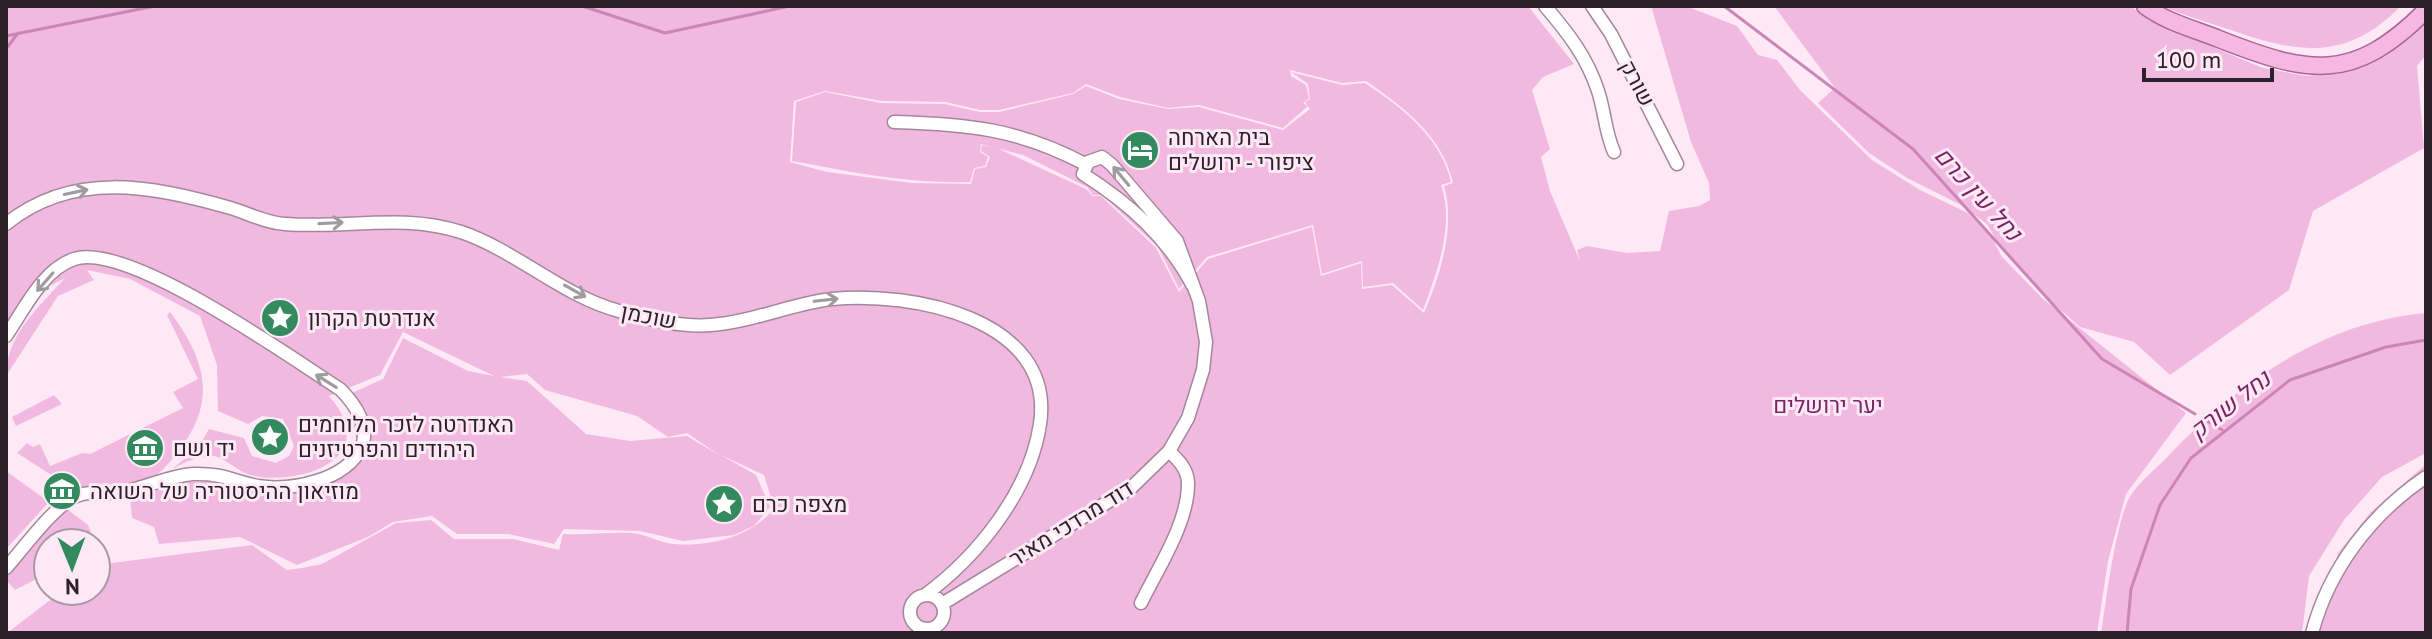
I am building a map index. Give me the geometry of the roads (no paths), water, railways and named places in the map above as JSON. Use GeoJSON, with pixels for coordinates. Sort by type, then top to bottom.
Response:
{"type":"FeatureCollection","features":[{"type":"Feature","properties":{"kind":"main road"},"geometry":{"type":"LineString","coordinates":[[2145,6],[2165,18],[2276,61],[2315,67],[2363,57],[2385,46],[2426,10]]}},
{"type":"Feature","properties":{"kind":"street"},"geometry":{"type":"LineString","coordinates":[[1545,6],[1587,62],[1600,95],[1606,135],[1614,152]]}},
{"type":"Feature","properties":{"kind":"street","name":"שורק"},"geometry":{"type":"LineString","coordinates":[[1592,6],[1618,47],[1677,164]]}},
{"type":"Feature","properties":{"kind":"street"},"geometry":{"type":"LineString","coordinates":[[894,122],[960,124],[1003,130],[1052,147],[1087,165]]}},
{"type":"Feature","properties":{"kind":"street","name":"דוד מרדכי מאיר"},"geometry":{"type":"LineString","coordinates":[[942,604],[1132,487],[1169,451],[1184,428],[1203,370],[1204,322],[1193,286],[1177,241],[1112,165],[1102,157],[1096,157],[1083,174],[1141,216],[1176,253],[1193,286]]}},
{"type":"Feature","properties":{"kind":"street","name":"שוכמן"},"geometry":{"type":"LineString","coordinates":[[6,224],[26,210],[64,194],[120,185],[227,207],[274,223],[401,221],[444,228],[519,258],[598,304],[648,318],[717,325],[810,302],[864,297],[925,305],[960,314],[1011,343],[1029,361],[1034,373],[1041,420],[1034,457],[1013,497],[987,534],[925,595]]}},
{"type":"Feature","properties":{"kind":"street"},"geometry":{"type":"LineString","coordinates":[[6,336],[41,286],[62,265],[85,257],[111,261],[174,286],[340,389],[354,404],[364,436],[358,454],[344,469],[306,482],[264,486],[218,474],[188,474],[121,493],[82,494],[67,502],[6,568]]}},
{"type":"Feature","properties":{"kind":"street"},"geometry":{"type":"LineString","coordinates":[[1141,603],[1185,507],[1188,480],[1183,465],[1169,451]]}},
{"type":"Feature","properties":{"kind":"street"},"geometry":{"type":"LineString","coordinates":[[2312,633],[2332,581],[2350,549],[2406,490],[2426,477]]}},
{"type":"Feature","properties":{"kind":"street"},"geometry":{"type":"LineString","coordinates":[[925,595],[942,604],[942,620],[934,628],[909,628],[909,609],[915,599],[925,595]]}},
{"type":"Feature","properties":{"kind":"waterway","name":"נחל עין כרם"},"geometry":{"type":"LineString","coordinates":[[6,36],[155,6]]}},
{"type":"Feature","properties":{"kind":"waterway","name":"נחל עין כרם"},"geometry":{"type":"LineString","coordinates":[[582,6],[665,33],[790,6]]}},
{"type":"Feature","properties":{"kind":"waterway","name":"נחל עין כרם"},"geometry":{"type":"LineString","coordinates":[[1724,6],[1913,149],[2102,359],[2195,414]]}},
{"type":"Feature","properties":{"kind":"waterway"},"geometry":{"type":"LineString","coordinates":[[6,49],[18,33]]}},
{"type":"Feature","properties":{"kind":"waterway","name":"נחל שורק"},"geometry":{"type":"LineString","coordinates":[[2127,633],[2131,589],[2160,505],[2191,458],[2290,380],[2386,347],[2426,340]]}},
{"type":"Feature","properties":{"kind":"waterway"},"geometry":{"type":"LineString","coordinates":[[2206,420],[2222,430]]}},
{"type":"Feature","properties":{"kind":"place","name":"בית הארחה ציפורי - ירושלים"},"geometry":{"type":"Point","coordinates":[1140,150]}},
{"type":"Feature","properties":{"kind":"place","name":"אנדרטת הקרון"},"geometry":{"type":"Point","coordinates":[280,318]}},
{"type":"Feature","properties":{"kind":"place","name":"האנדרטה לזכר הלוחמים היהודים והפרטיזנים"},"geometry":{"type":"Point","coordinates":[270,437]}},
{"type":"Feature","properties":{"kind":"place","name":"יד ושם"},"geometry":{"type":"Point","coordinates":[145,448]}},
{"type":"Feature","properties":{"kind":"place","name":"מוזיאון ההיסטוריה של השואה"},"geometry":{"type":"Point","coordinates":[62,491]}},
{"type":"Feature","properties":{"kind":"place","name":"מצפה כרם"},"geometry":{"type":"Point","coordinates":[724,504]}},
{"type":"Feature","properties":{"kind":"park label","name":"יער ירושלים"},"geometry":{"type":"Point","coordinates":[1828,405]}}]}
